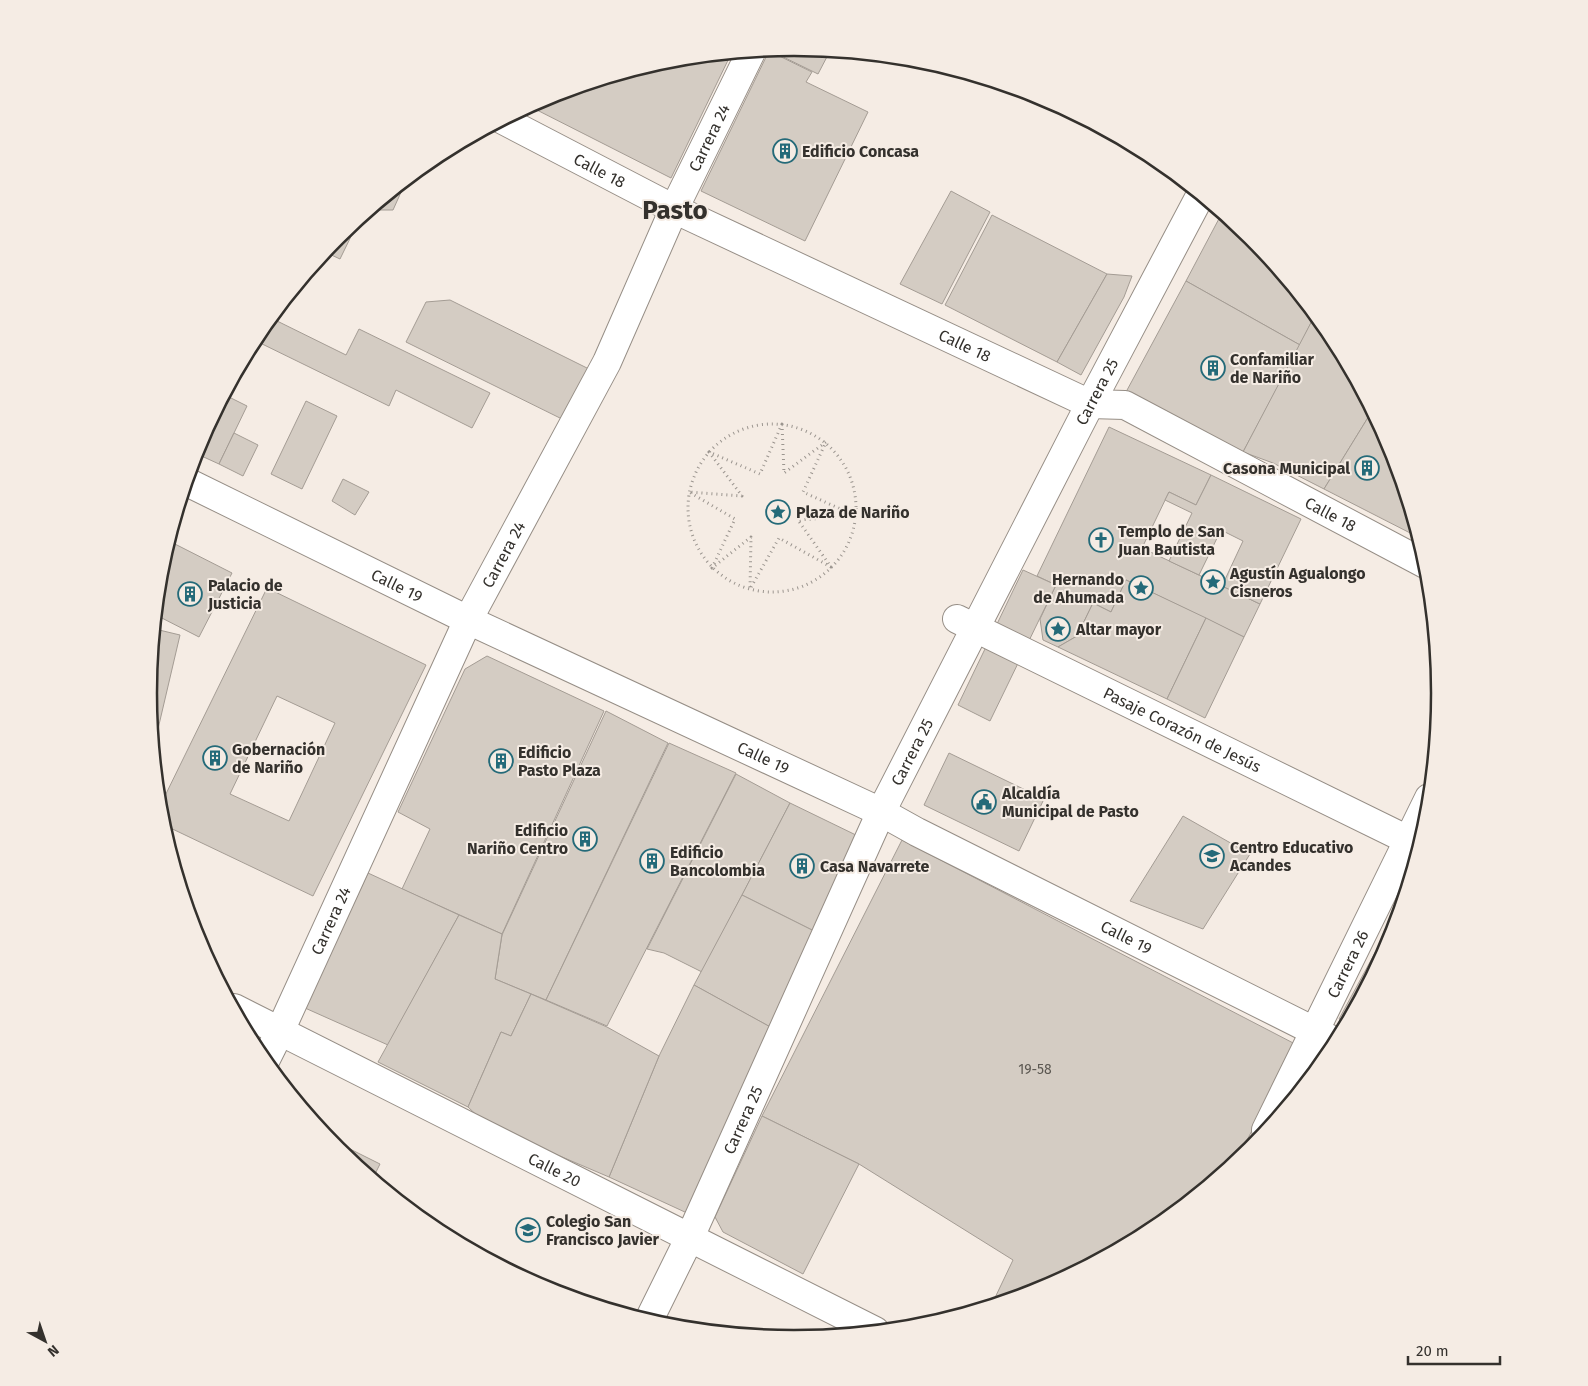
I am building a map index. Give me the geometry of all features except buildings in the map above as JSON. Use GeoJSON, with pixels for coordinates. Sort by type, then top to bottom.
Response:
{"type":"FeatureCollection","features":[{"type":"Feature","properties":{"kind":"street","name":"Carrera 24"},"geometry":{"type":"LineString","coordinates":[[269,1053],[468,620],[607,362],[674,210],[748,58]]}},
{"type":"Feature","properties":{"kind":"street","name":"Calle 18"},"geometry":{"type":"LineString","coordinates":[[509,123],[674,210],[1090,404],[1124,406],[1417,560]]}},
{"type":"Feature","properties":{"kind":"street","name":"Carrera 25"},"geometry":{"type":"LineString","coordinates":[[652,1314],[690,1238],[966,624],[1090,404],[1198,201]]}},
{"type":"Feature","properties":{"kind":"street","name":"Calle 19"},"geometry":{"type":"LineString","coordinates":[[192,485],[468,620],[881,812],[917,832],[1326,1036]]}},
{"type":"Feature","properties":{"kind":"street","name":"Pasaje Corazón de Jesús"},"geometry":{"type":"LineString","coordinates":[[966,624],[1408,840]]}},
{"type":"Feature","properties":{"kind":"street","name":"Carrera 26"},"geometry":{"type":"LineString","coordinates":[[1291,1091],[1326,1036],[1419,819]]}},
{"type":"Feature","properties":{"kind":"street","name":"Calle 20"},"geometry":{"type":"LineString","coordinates":[[244,1013],[864,1325]]}},
{"type":"Feature","properties":{"kind":"path"},"geometry":{"type":"LineString","coordinates":[[782,424],[784,473],[826,442]]}},
{"type":"Feature","properties":{"kind":"path"},"geometry":{"type":"LineString","coordinates":[[709,452],[760,474],[782,424]]}},
{"type":"Feature","properties":{"kind":"path"},"geometry":{"type":"LineString","coordinates":[[782,424],[805,430],[826,442],[843,463],[854,488],[856,516],[848,544],[831,567],[814,581],[794,589],[772,592],[750,590],[730,581],[712,568],[696,546],[688,520],[689,492],[696,471],[709,452],[730,435],[756,425],[782,424]]}},
{"type":"Feature","properties":{"kind":"path"},"geometry":{"type":"LineString","coordinates":[[826,442],[803,492],[856,516]]}},
{"type":"Feature","properties":{"kind":"path"},"geometry":{"type":"LineString","coordinates":[[689,492],[742,496],[709,452]]}},
{"type":"Feature","properties":{"kind":"path"},"geometry":{"type":"LineString","coordinates":[[689,492],[735,519],[712,568]]}},
{"type":"Feature","properties":{"kind":"path"},"geometry":{"type":"LineString","coordinates":[[831,567],[798,520],[856,516]]}},
{"type":"Feature","properties":{"kind":"path"},"geometry":{"type":"LineString","coordinates":[[712,568],[751,537],[750,590]]}},
{"type":"Feature","properties":{"kind":"path"},"geometry":{"type":"LineString","coordinates":[[750,590],[779,538],[831,567]]}},
{"type":"Feature","properties":{"kind":"place","name":"Edificio Concasa"},"geometry":{"type":"Point","coordinates":[785,151]}},
{"type":"Feature","properties":{"kind":"place","name":"Confamiliar de Nariño"},"geometry":{"type":"Point","coordinates":[1213,368]}},
{"type":"Feature","properties":{"kind":"place","name":"Casona Municipal"},"geometry":{"type":"Point","coordinates":[1367,468]}},
{"type":"Feature","properties":{"kind":"place","name":"Plaza de Nariño"},"geometry":{"type":"Point","coordinates":[778,512]}},
{"type":"Feature","properties":{"kind":"place","name":"Templo de San Juan Bautista"},"geometry":{"type":"Point","coordinates":[1101,540]}},
{"type":"Feature","properties":{"kind":"place","name":"Agustín Agualongo Cisneros"},"geometry":{"type":"Point","coordinates":[1213,582]}},
{"type":"Feature","properties":{"kind":"place","name":"Hernando de Ahumada"},"geometry":{"type":"Point","coordinates":[1141,588]}},
{"type":"Feature","properties":{"kind":"place","name":"Palacio de Justicia"},"geometry":{"type":"Point","coordinates":[190,594]}},
{"type":"Feature","properties":{"kind":"place","name":"Altar mayor"},"geometry":{"type":"Point","coordinates":[1058,629]}},
{"type":"Feature","properties":{"kind":"place","name":"Gobernación de Nariño"},"geometry":{"type":"Point","coordinates":[215,758]}},
{"type":"Feature","properties":{"kind":"place","name":"Edificio Pasto Plaza"},"geometry":{"type":"Point","coordinates":[501,761]}},
{"type":"Feature","properties":{"kind":"place","name":"Alcaldía Municipal de Pasto"},"geometry":{"type":"Point","coordinates":[984,802]}},
{"type":"Feature","properties":{"kind":"place","name":"Edificio Nariño Centro"},"geometry":{"type":"Point","coordinates":[585,839]}},
{"type":"Feature","properties":{"kind":"place","name":"Centro Educativo Acandes"},"geometry":{"type":"Point","coordinates":[1212,856]}},
{"type":"Feature","properties":{"kind":"place","name":"Edificio Bancolombia"},"geometry":{"type":"Point","coordinates":[652,861]}},
{"type":"Feature","properties":{"kind":"place","name":"Casa Navarrete"},"geometry":{"type":"Point","coordinates":[802,866]}},
{"type":"Feature","properties":{"kind":"place","name":"Colegio San Francisco Javier"},"geometry":{"type":"Point","coordinates":[528,1230]}},
{"type":"Feature","properties":{"kind":"district","name":"Pasto"},"geometry":{"type":"Point","coordinates":[675,210]}}]}
